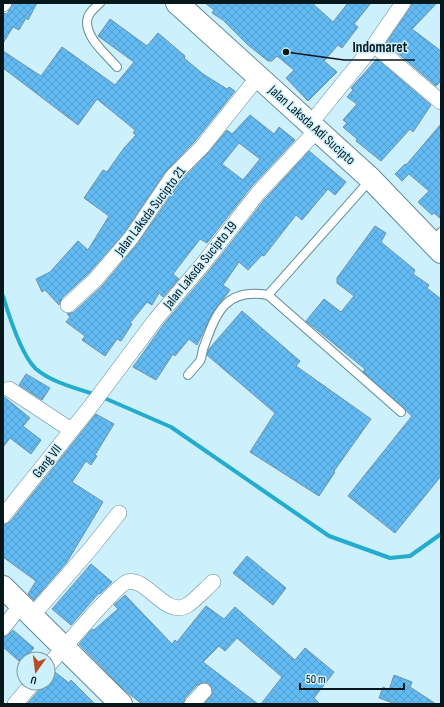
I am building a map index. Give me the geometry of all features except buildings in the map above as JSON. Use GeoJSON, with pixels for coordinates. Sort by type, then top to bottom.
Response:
{"type":"FeatureCollection","features":[{"type":"Feature","properties":{"kind":"main road","name":"Jalan Laksda Adi Sucipto"},"geometry":{"type":"LineString","coordinates":[[178,3],[371,178],[438,242]]}},
{"type":"Feature","properties":{"kind":"main road"},"geometry":{"type":"LineString","coordinates":[[3,588],[121,704]]}},
{"type":"Feature","properties":{"kind":"street","name":"Jalan Laksda Sucipto 19"},"geometry":{"type":"LineString","coordinates":[[91,406],[109,380],[258,193],[313,127],[374,45],[403,3]]}},
{"type":"Feature","properties":{"kind":"street"},"geometry":{"type":"LineString","coordinates":[[374,45],[441,102]]}},
{"type":"Feature","properties":{"kind":"street","name":"Jalan Laksda Sucipto 21"},"geometry":{"type":"LineString","coordinates":[[68,306],[95,280],[131,238],[173,176],[202,147],[258,76]]}},
{"type":"Feature","properties":{"kind":"street"},"geometry":{"type":"LineString","coordinates":[[8,389],[71,430]]}},
{"type":"Feature","properties":{"kind":"street","name":"Gang VII"},"geometry":{"type":"LineString","coordinates":[[3,516],[91,406]]}},
{"type":"Feature","properties":{"kind":"street"},"geometry":{"type":"LineString","coordinates":[[3,628],[26,610],[92,547],[119,513]]}},
{"type":"Feature","properties":{"kind":"street"},"geometry":{"type":"LineString","coordinates":[[56,657],[98,611],[113,592],[126,582],[137,582],[162,601],[176,608],[185,606],[213,582]]}},
{"type":"Feature","properties":{"kind":"street"},"geometry":{"type":"LineString","coordinates":[[14,704],[26,691]]}},
{"type":"Feature","properties":{"kind":"street"},"geometry":{"type":"LineString","coordinates":[[192,704],[204,691]]}},
{"type":"Feature","properties":{"kind":"lane"},"geometry":{"type":"LineString","coordinates":[[100,3],[89,16],[87,26],[89,34],[117,66]]}},
{"type":"Feature","properties":{"kind":"lane"},"geometry":{"type":"LineString","coordinates":[[268,295],[371,178]]}},
{"type":"Feature","properties":{"kind":"lane"},"geometry":{"type":"LineString","coordinates":[[188,375],[200,360],[202,350],[222,307],[243,293],[254,292],[268,295],[401,412]]}},
{"type":"Feature","properties":{"kind":"waterway"},"geometry":{"type":"LineString","coordinates":[[3,296],[12,324],[25,354],[36,369],[57,382],[96,395]]}},
{"type":"Feature","properties":{"kind":"waterway"},"geometry":{"type":"LineString","coordinates":[[102,397],[171,427],[329,536],[390,558],[410,556],[441,534]]}},
{"type":"Feature","properties":{"kind":"place","name":"Indomaret"},"geometry":{"type":"Point","coordinates":[286,52]}}]}
